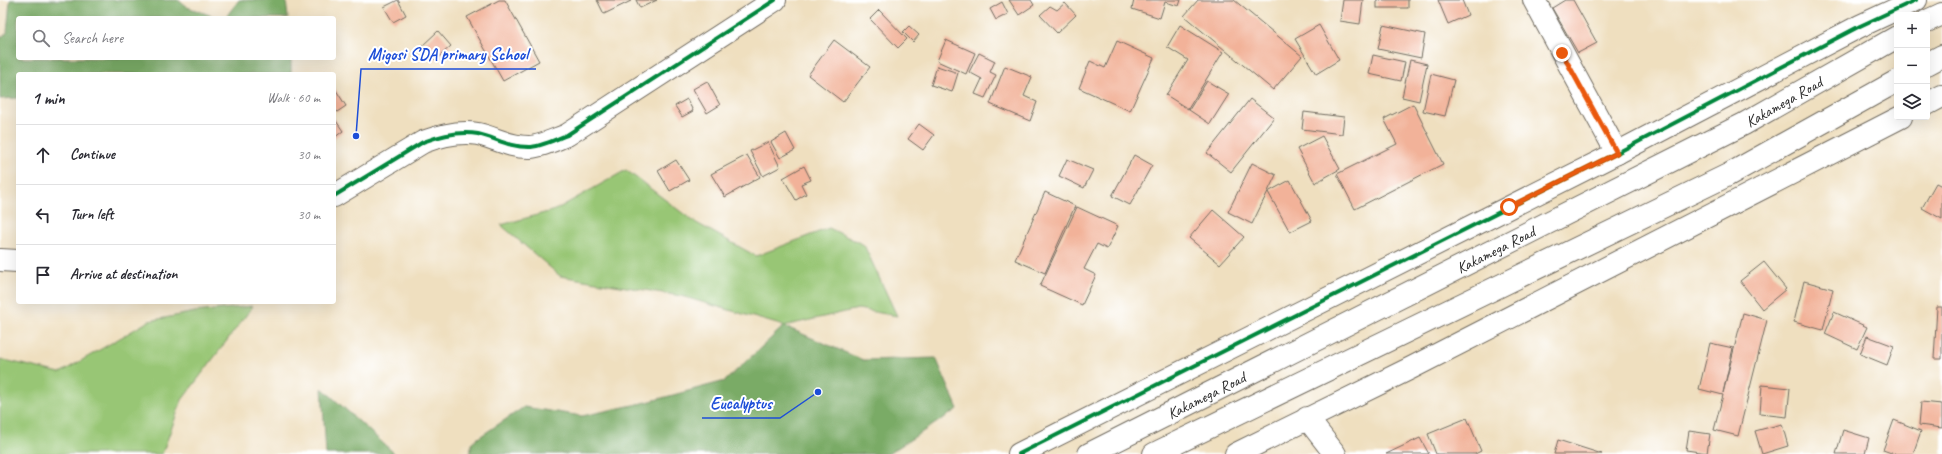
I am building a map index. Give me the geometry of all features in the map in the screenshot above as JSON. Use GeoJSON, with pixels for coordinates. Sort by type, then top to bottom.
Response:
{"type":"FeatureCollection","features":[{"type":"Feature","properties":{"kind":"main road"},"geometry":{"type":"LineString","coordinates":[[336,195],[424,142],[435,137],[478,134],[506,145],[530,147],[567,135],[775,0]]}},
{"type":"Feature","properties":{"kind":"main road"},"geometry":{"type":"LineString","coordinates":[[1534,0],[1617,153]]}},
{"type":"Feature","properties":{"kind":"main road"},"geometry":{"type":"LineString","coordinates":[[1019,454],[1617,153],[1860,26],[1916,0]]}},
{"type":"Feature","properties":{"kind":"main road"},"geometry":{"type":"LineString","coordinates":[[1930,20],[1942,14]]}},
{"type":"Feature","properties":{"kind":"main road","name":"Kakamega Road"},"geometry":{"type":"LineString","coordinates":[[1088,454],[1744,124],[1894,39]]}},
{"type":"Feature","properties":{"kind":"main road"},"geometry":{"type":"LineString","coordinates":[[1930,62],[1942,56]]}},
{"type":"Feature","properties":{"kind":"main road","name":"Kakamega Road"},"geometry":{"type":"LineString","coordinates":[[1154,454],[1728,175],[1894,83]]}},
{"type":"Feature","properties":{"kind":"main road"},"geometry":{"type":"LineString","coordinates":[[1930,102],[1942,96]]}},
{"type":"Feature","properties":{"kind":"main road"},"geometry":{"type":"LineString","coordinates":[[1236,454],[1411,368],[1895,120]]}},
{"type":"Feature","properties":{"kind":"main road"},"geometry":{"type":"LineString","coordinates":[[0,260],[16,261]]}},
{"type":"Feature","properties":{"kind":"main road"},"geometry":{"type":"LineString","coordinates":[[1307,418],[1335,454]]}},
{"type":"Feature","properties":{"kind":"green space"},"geometry":{"type":"Polygon","coordinates":[[[10,0],[178,0],[187,7],[212,16],[16,16],[16,60],[291,60],[291,72],[16,72],[16,98],[0,99],[0,38],[7,33],[10,0]]]}},
{"type":"Feature","properties":{"kind":"green space"},"geometry":{"type":"Polygon","coordinates":[[[239,0],[286,0],[288,16],[227,16],[239,0]]]}},
{"type":"Feature","properties":{"kind":"green space"},"geometry":{"type":"Polygon","coordinates":[[[626,170],[693,221],[756,256],[829,228],[864,245],[897,316],[858,309],[784,326],[681,296],[560,276],[501,225],[555,210],[626,170]]]}},
{"type":"Feature","properties":{"kind":"green space"},"geometry":{"type":"Polygon","coordinates":[[[253,306],[182,400],[162,454],[0,454],[0,359],[60,373],[149,321],[195,312],[253,306]]]}},
{"type":"Feature","properties":{"kind":"green space"},"geometry":{"type":"Polygon","coordinates":[[[784,326],[863,360],[936,358],[958,409],[888,454],[470,454],[472,442],[524,407],[582,416],[647,402],[725,381],[784,326]]]}},
{"type":"Feature","properties":{"kind":"green space"},"geometry":{"type":"Polygon","coordinates":[[[322,388],[395,454],[326,454],[322,388]]]}},
{"type":"Feature","properties":{"kind":"building"},"geometry":{"type":"Polygon","coordinates":[[[398,0],[406,15],[393,22],[384,7],[398,0]]]}},
{"type":"Feature","properties":{"kind":"building"},"geometry":{"type":"Polygon","coordinates":[[[499,0],[505,0],[539,61],[503,81],[467,17],[499,0]]]}},
{"type":"Feature","properties":{"kind":"building"},"geometry":{"type":"Polygon","coordinates":[[[597,0],[631,0],[631,1],[604,14],[597,0]]]}},
{"type":"Feature","properties":{"kind":"building"},"geometry":{"type":"Polygon","coordinates":[[[636,0],[657,0],[640,8],[636,0]]]}},
{"type":"Feature","properties":{"kind":"building"},"geometry":{"type":"Polygon","coordinates":[[[1009,0],[1031,0],[1034,5],[1019,15],[1009,0]]]}},
{"type":"Feature","properties":{"kind":"building"},"geometry":{"type":"Polygon","coordinates":[[[1134,0],[1181,0],[1179,6],[1165,2],[1160,18],[1132,9],[1134,0]]]}},
{"type":"Feature","properties":{"kind":"building"},"geometry":{"type":"Polygon","coordinates":[[[1198,0],[1234,0],[1302,56],[1273,90],[1184,16],[1198,0]]]}},
{"type":"Feature","properties":{"kind":"building"},"geometry":{"type":"Polygon","coordinates":[[[1343,0],[1363,0],[1360,24],[1340,21],[1343,0]]]}},
{"type":"Feature","properties":{"kind":"building"},"geometry":{"type":"Polygon","coordinates":[[[1377,0],[1408,0],[1408,8],[1377,8],[1377,0]]]}},
{"type":"Feature","properties":{"kind":"building"},"geometry":{"type":"Polygon","coordinates":[[[1438,0],[1462,0],[1468,15],[1448,24],[1438,0]]]}},
{"type":"Feature","properties":{"kind":"building"},"geometry":{"type":"Polygon","coordinates":[[[1565,0],[1573,0],[1597,43],[1578,53],[1552,8],[1565,0]]]}},
{"type":"Feature","properties":{"kind":"building"},"geometry":{"type":"Polygon","coordinates":[[[1002,2],[1008,14],[996,20],[990,9],[1002,2]]]}},
{"type":"Feature","properties":{"kind":"building"},"geometry":{"type":"Polygon","coordinates":[[[1065,3],[1076,15],[1057,33],[1040,15],[1050,6],[1057,10],[1065,3]]]}},
{"type":"Feature","properties":{"kind":"building"},"geometry":{"type":"Polygon","coordinates":[[[879,10],[907,39],[898,48],[870,19],[879,10]]]}},
{"type":"Feature","properties":{"kind":"building"},"geometry":{"type":"Polygon","coordinates":[[[1180,25],[1223,52],[1188,109],[1166,95],[1188,60],[1167,47],[1180,25]]]}},
{"type":"Feature","properties":{"kind":"building"},"geometry":{"type":"Polygon","coordinates":[[[1319,25],[1339,60],[1316,74],[1295,39],[1319,25]]]}},
{"type":"Feature","properties":{"kind":"building"},"geometry":{"type":"Polygon","coordinates":[[[1383,25],[1425,34],[1421,58],[1378,49],[1383,25]]]}},
{"type":"Feature","properties":{"kind":"building"},"geometry":{"type":"Polygon","coordinates":[[[909,26],[919,35],[913,42],[903,32],[909,26]]]}},
{"type":"Feature","properties":{"kind":"building"},"geometry":{"type":"Polygon","coordinates":[[[438,31],[451,46],[435,60],[422,46],[438,31]]]}},
{"type":"Feature","properties":{"kind":"building"},"geometry":{"type":"Polygon","coordinates":[[[834,40],[870,67],[843,102],[808,75],[834,40]]]}},
{"type":"Feature","properties":{"kind":"building"},"geometry":{"type":"Polygon","coordinates":[[[946,40],[975,53],[966,74],[937,61],[946,40]]]}},
{"type":"Feature","properties":{"kind":"building"},"geometry":{"type":"Polygon","coordinates":[[[1117,41],[1154,58],[1130,111],[1079,88],[1090,61],[1105,68],[1117,41]]]}},
{"type":"Feature","properties":{"kind":"building"},"geometry":{"type":"Polygon","coordinates":[[[979,53],[995,61],[990,72],[996,75],[985,98],[975,94],[982,79],[969,72],[979,53]]]}},
{"type":"Feature","properties":{"kind":"building"},"geometry":{"type":"Polygon","coordinates":[[[1373,55],[1405,62],[1401,81],[1369,74],[1373,55]]]}},
{"type":"Feature","properties":{"kind":"building"},"geometry":{"type":"Polygon","coordinates":[[[1410,60],[1427,64],[1419,101],[1402,97],[1410,60]]]}},
{"type":"Feature","properties":{"kind":"building"},"geometry":{"type":"Polygon","coordinates":[[[937,66],[958,73],[952,92],[931,85],[937,66]]]}},
{"type":"Feature","properties":{"kind":"building"},"geometry":{"type":"Polygon","coordinates":[[[1005,66],[1032,77],[1024,96],[1037,102],[1030,121],[990,104],[1005,66]]]}},
{"type":"Feature","properties":{"kind":"building"},"geometry":{"type":"Polygon","coordinates":[[[1431,74],[1454,80],[1445,116],[1423,111],[1431,74]]]}},
{"type":"Feature","properties":{"kind":"building"},"geometry":{"type":"Polygon","coordinates":[[[707,81],[720,105],[707,113],[693,89],[707,81]]]}},
{"type":"Feature","properties":{"kind":"building"},"geometry":{"type":"Polygon","coordinates":[[[1207,81],[1229,94],[1210,124],[1189,110],[1207,81]]]}},
{"type":"Feature","properties":{"kind":"building"},"geometry":{"type":"Polygon","coordinates":[[[336,90],[346,106],[337,112],[336,111],[336,90]]]}},
{"type":"Feature","properties":{"kind":"building"},"geometry":{"type":"Polygon","coordinates":[[[687,99],[693,111],[682,117],[675,106],[687,99]]]}},
{"type":"Feature","properties":{"kind":"building"},"geometry":{"type":"Polygon","coordinates":[[[1250,99],[1274,118],[1231,172],[1207,153],[1250,99]]]}},
{"type":"Feature","properties":{"kind":"building"},"geometry":{"type":"Polygon","coordinates":[[[1413,104],[1443,164],[1355,209],[1337,174],[1397,144],[1384,119],[1413,104]]]}},
{"type":"Feature","properties":{"kind":"building"},"geometry":{"type":"Polygon","coordinates":[[[1304,112],[1344,117],[1342,134],[1302,129],[1304,112]]]}},
{"type":"Feature","properties":{"kind":"building"},"geometry":{"type":"Polygon","coordinates":[[[336,121],[343,131],[336,136],[336,121]]]}},
{"type":"Feature","properties":{"kind":"building"},"geometry":{"type":"Polygon","coordinates":[[[919,124],[934,135],[923,150],[908,139],[919,124]]]}},
{"type":"Feature","properties":{"kind":"building"},"geometry":{"type":"Polygon","coordinates":[[[786,133],[795,150],[780,158],[771,142],[786,133]]]}},
{"type":"Feature","properties":{"kind":"building"},"geometry":{"type":"Polygon","coordinates":[[[1322,136],[1340,169],[1315,183],[1297,149],[1322,136]]]}},
{"type":"Feature","properties":{"kind":"building"},"geometry":{"type":"Polygon","coordinates":[[[768,142],[780,167],[763,176],[750,151],[768,142]]]}},
{"type":"Feature","properties":{"kind":"building"},"geometry":{"type":"Polygon","coordinates":[[[747,155],[760,177],[725,197],[711,174],[747,155]]]}},
{"type":"Feature","properties":{"kind":"building"},"geometry":{"type":"Polygon","coordinates":[[[1134,155],[1152,165],[1130,205],[1112,196],[1134,155]]]}},
{"type":"Feature","properties":{"kind":"building"},"geometry":{"type":"Polygon","coordinates":[[[1067,159],[1093,170],[1084,188],[1059,176],[1067,159]]]}},
{"type":"Feature","properties":{"kind":"building"},"geometry":{"type":"Polygon","coordinates":[[[676,160],[689,180],[670,191],[658,171],[676,160]]]}},
{"type":"Feature","properties":{"kind":"building"},"geometry":{"type":"Polygon","coordinates":[[[1252,163],[1276,175],[1252,224],[1228,212],[1252,163]]]}},
{"type":"Feature","properties":{"kind":"building"},"geometry":{"type":"Polygon","coordinates":[[[804,166],[811,180],[801,184],[806,194],[796,200],[783,178],[804,166]]]}},
{"type":"Feature","properties":{"kind":"building"},"geometry":{"type":"Polygon","coordinates":[[[1290,180],[1312,221],[1290,232],[1268,192],[1290,180]]]}},
{"type":"Feature","properties":{"kind":"building"},"geometry":{"type":"Polygon","coordinates":[[[1936,183],[1942,186],[1942,219],[1922,208],[1936,183]]]}},
{"type":"Feature","properties":{"kind":"building"},"geometry":{"type":"Polygon","coordinates":[[[1045,192],[1075,206],[1045,273],[1015,260],[1045,192]]]}},
{"type":"Feature","properties":{"kind":"building"},"geometry":{"type":"Polygon","coordinates":[[[1077,207],[1118,226],[1107,249],[1097,244],[1084,269],[1096,275],[1082,305],[1040,286],[1077,207]]]}},
{"type":"Feature","properties":{"kind":"building"},"geometry":{"type":"Polygon","coordinates":[[[1213,210],[1244,237],[1220,264],[1189,238],[1213,210]]]}},
{"type":"Feature","properties":{"kind":"building"},"geometry":{"type":"Polygon","coordinates":[[[1764,262],[1786,289],[1762,309],[1740,281],[1764,262]]]}},
{"type":"Feature","properties":{"kind":"building"},"geometry":{"type":"Polygon","coordinates":[[[1804,281],[1833,289],[1823,330],[1794,322],[1804,281]]]}},
{"type":"Feature","properties":{"kind":"building"},"geometry":{"type":"Polygon","coordinates":[[[1937,307],[1942,307],[1942,359],[1934,359],[1937,307]]]}},
{"type":"Feature","properties":{"kind":"building"},"geometry":{"type":"Polygon","coordinates":[[[1834,312],[1867,327],[1857,349],[1825,334],[1834,312]]]}},
{"type":"Feature","properties":{"kind":"building"},"geometry":{"type":"Polygon","coordinates":[[[1743,313],[1767,320],[1738,436],[1714,430],[1723,395],[1699,389],[1710,343],[1733,348],[1723,393],[1743,313]]]}},
{"type":"Feature","properties":{"kind":"building"},"geometry":{"type":"Polygon","coordinates":[[[1867,336],[1894,346],[1887,365],[1860,354],[1867,336]]]}},
{"type":"Feature","properties":{"kind":"building"},"geometry":{"type":"Polygon","coordinates":[[[1762,385],[1790,388],[1787,417],[1760,414],[1762,385]]]}},
{"type":"Feature","properties":{"kind":"building"},"geometry":{"type":"Polygon","coordinates":[[[1921,402],[1942,404],[1942,428],[1919,425],[1921,402]]]}},
{"type":"Feature","properties":{"kind":"building"},"geometry":{"type":"Polygon","coordinates":[[[1467,418],[1481,451],[1475,454],[1436,454],[1428,434],[1467,418]]]}},
{"type":"Feature","properties":{"kind":"building"},"geometry":{"type":"Polygon","coordinates":[[[1894,420],[1921,431],[1913,454],[1894,454],[1883,450],[1894,420]]]}},
{"type":"Feature","properties":{"kind":"building"},"geometry":{"type":"Polygon","coordinates":[[[1782,424],[1788,446],[1762,454],[1755,431],[1782,424]]]}},
{"type":"Feature","properties":{"kind":"building"},"geometry":{"type":"Polygon","coordinates":[[[1843,430],[1869,438],[1865,454],[1836,454],[1843,430]]]}},
{"type":"Feature","properties":{"kind":"building"},"geometry":{"type":"Polygon","coordinates":[[[1689,431],[1710,434],[1707,453],[1686,450],[1689,431]]]}},
{"type":"Feature","properties":{"kind":"building"},"geometry":{"type":"Polygon","coordinates":[[[1420,438],[1429,454],[1386,454],[1420,438]]]}},
{"type":"Feature","properties":{"kind":"building"},"geometry":{"type":"Polygon","coordinates":[[[1558,440],[1602,454],[1554,454],[1558,440]]]}},
{"type":"Feature","properties":{"kind":"cycle path"},"geometry":{"type":"LineString","coordinates":[[336,195],[423,142],[436,138],[471,133],[515,146],[533,147],[567,135],[775,0]]}},
{"type":"Feature","properties":{"kind":"cycle path"},"geometry":{"type":"LineString","coordinates":[[1019,454],[1617,153],[1860,26],[1916,0]]}},
{"type":"Feature","properties":{"kind":"place","name":"Migosi SDA primary School"},"geometry":{"type":"Point","coordinates":[356,136]}},
{"type":"Feature","properties":{"kind":"place","name":"Eucalyptus"},"geometry":{"type":"Point","coordinates":[818,392]}},
{"type":"Feature","properties":{"kind":"route"},"geometry":{"type":"LineString","coordinates":[[1509,207],[1617,153],[1562,53]]}}]}
